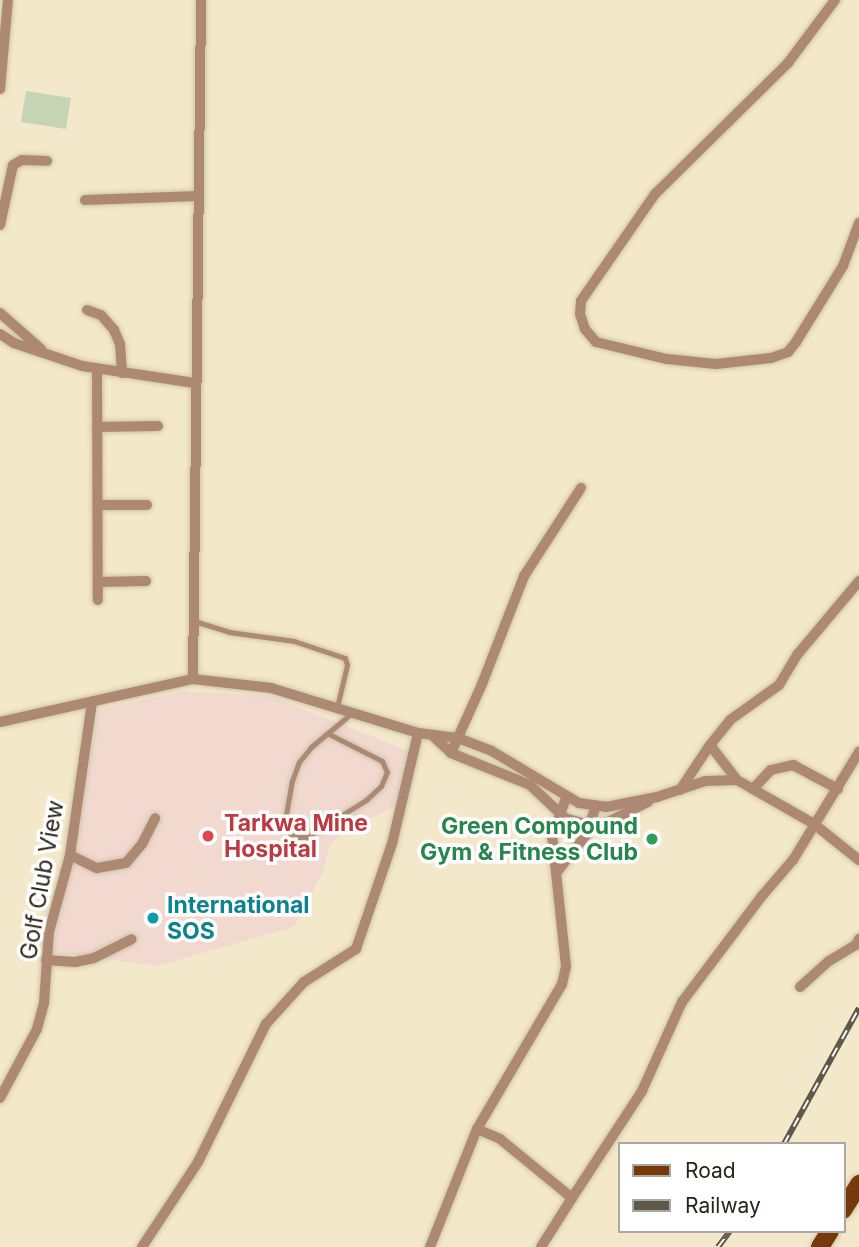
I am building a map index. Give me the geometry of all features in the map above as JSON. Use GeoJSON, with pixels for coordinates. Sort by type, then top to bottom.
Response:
{"type":"FeatureCollection","features":[{"type":"Feature","properties":{"kind":"main road"},"geometry":{"type":"LineString","coordinates":[[845,1207],[858,1184]]}},
{"type":"Feature","properties":{"kind":"street"},"geometry":{"type":"LineString","coordinates":[[0,89],[8,0]]}},
{"type":"Feature","properties":{"kind":"street"},"geometry":{"type":"LineString","coordinates":[[192,679],[201,0]]}},
{"type":"Feature","properties":{"kind":"street"},"geometry":{"type":"LineString","coordinates":[[835,0],[788,63],[655,194],[582,301],[580,314],[585,329],[596,342],[667,359],[716,364],[771,358],[788,352],[843,266],[859,223]]}},
{"type":"Feature","properties":{"kind":"street"},"geometry":{"type":"LineString","coordinates":[[0,225],[13,165],[22,160],[47,161]]}},
{"type":"Feature","properties":{"kind":"street"},"geometry":{"type":"LineString","coordinates":[[85,200],[198,197]]}},
{"type":"Feature","properties":{"kind":"street"},"geometry":{"type":"LineString","coordinates":[[87,310],[101,315],[114,330],[120,344],[122,373]]}},
{"type":"Feature","properties":{"kind":"street"},"geometry":{"type":"LineString","coordinates":[[0,313],[48,355]]}},
{"type":"Feature","properties":{"kind":"street"},"geometry":{"type":"LineString","coordinates":[[0,334],[48,355],[97,370],[195,383]]}},
{"type":"Feature","properties":{"kind":"street"},"geometry":{"type":"LineString","coordinates":[[97,370],[98,600]]}},
{"type":"Feature","properties":{"kind":"street"},"geometry":{"type":"LineString","coordinates":[[97,427],[158,426]]}},
{"type":"Feature","properties":{"kind":"street"},"geometry":{"type":"LineString","coordinates":[[452,753],[524,576],[581,488]]}},
{"type":"Feature","properties":{"kind":"street"},"geometry":{"type":"LineString","coordinates":[[98,505],[147,505]]}},
{"type":"Feature","properties":{"kind":"street"},"geometry":{"type":"LineString","coordinates":[[98,582],[146,581]]}},
{"type":"Feature","properties":{"kind":"street"},"geometry":{"type":"LineString","coordinates":[[680,790],[730,720],[779,685],[797,655],[859,581]]}},
{"type":"Feature","properties":{"kind":"street"},"geometry":{"type":"LineString","coordinates":[[0,722],[192,679],[271,688],[433,737],[458,737],[490,750],[549,800],[565,818],[592,824],[608,822],[657,797]]}},
{"type":"Feature","properties":{"kind":"street","name":"Golf Club View"},"geometry":{"type":"LineString","coordinates":[[0,1098],[37,1029],[44,1003],[49,932],[70,855],[92,702]]}},
{"type":"Feature","properties":{"kind":"street"},"geometry":{"type":"LineString","coordinates":[[142,1247],[198,1162],[266,1024],[304,982],[356,949],[392,844],[418,733]]}},
{"type":"Feature","properties":{"kind":"street"},"geometry":{"type":"LineString","coordinates":[[433,737],[452,753],[513,771],[566,798],[597,806],[657,797],[705,781],[737,780]]}},
{"type":"Feature","properties":{"kind":"street"},"geometry":{"type":"LineString","coordinates":[[710,745],[737,780],[814,824],[859,860]]}},
{"type":"Feature","properties":{"kind":"street"},"geometry":{"type":"LineString","coordinates":[[541,1247],[572,1199],[614,1148],[682,1002],[762,896],[793,860],[859,752]]}},
{"type":"Feature","properties":{"kind":"street"},"geometry":{"type":"LineString","coordinates":[[753,789],[771,770],[793,765],[838,789]]}},
{"type":"Feature","properties":{"kind":"street"},"geometry":{"type":"LineString","coordinates":[[430,1247],[477,1129],[562,984],[566,966],[552,836],[566,798]]}},
{"type":"Feature","properties":{"kind":"street"},"geometry":{"type":"LineString","coordinates":[[557,872],[592,824],[597,806]]}},
{"type":"Feature","properties":{"kind":"street"},"geometry":{"type":"LineString","coordinates":[[70,855],[97,868],[126,863],[134,856],[155,818]]}},
{"type":"Feature","properties":{"kind":"street"},"geometry":{"type":"LineString","coordinates":[[46,960],[75,961],[94,958],[132,939]]}},
{"type":"Feature","properties":{"kind":"street"},"geometry":{"type":"LineString","coordinates":[[800,987],[830,961],[856,945],[859,939]]}},
{"type":"Feature","properties":{"kind":"street"},"geometry":{"type":"LineString","coordinates":[[477,1129],[500,1139],[572,1199]]}},
{"type":"Feature","properties":{"kind":"lane"},"geometry":{"type":"LineString","coordinates":[[194,621],[229,632],[294,641],[345,658],[347,665],[337,707]]}},
{"type":"Feature","properties":{"kind":"lane"},"geometry":{"type":"LineString","coordinates":[[329,734],[382,761],[387,772],[381,786],[366,800],[307,837],[294,837],[287,830],[285,820],[292,781],[305,755],[354,711]]}},
{"type":"Feature","properties":{"kind":"shaded area","name":"Tarkwa Mine Hospital"},"geometry":{"type":"Polygon","coordinates":[[[184,691],[270,696],[409,751],[397,806],[351,828],[330,844],[323,872],[294,927],[157,966],[53,952],[99,710],[184,691]]]}},
{"type":"Feature","properties":{"kind":"green space"},"geometry":{"type":"Polygon","coordinates":[[[26,91],[71,98],[66,129],[21,122],[26,91]]]}},
{"type":"Feature","properties":{"kind":"railway"},"geometry":{"type":"LineString","coordinates":[[785,1142],[859,1008]]}},
{"type":"Feature","properties":{"kind":"railway"},"geometry":{"type":"LineString","coordinates":[[718,1247],[728,1233]]}},
{"type":"Feature","properties":{"kind":"place","name":"Tarkwa Mine Hospital"},"geometry":{"type":"Point","coordinates":[208,836]}},
{"type":"Feature","properties":{"kind":"place","name":"Green Compound Gym & Fitness Club"},"geometry":{"type":"Point","coordinates":[652,839]}},
{"type":"Feature","properties":{"kind":"place","name":"International SOS"},"geometry":{"type":"Point","coordinates":[153,918]}}]}
